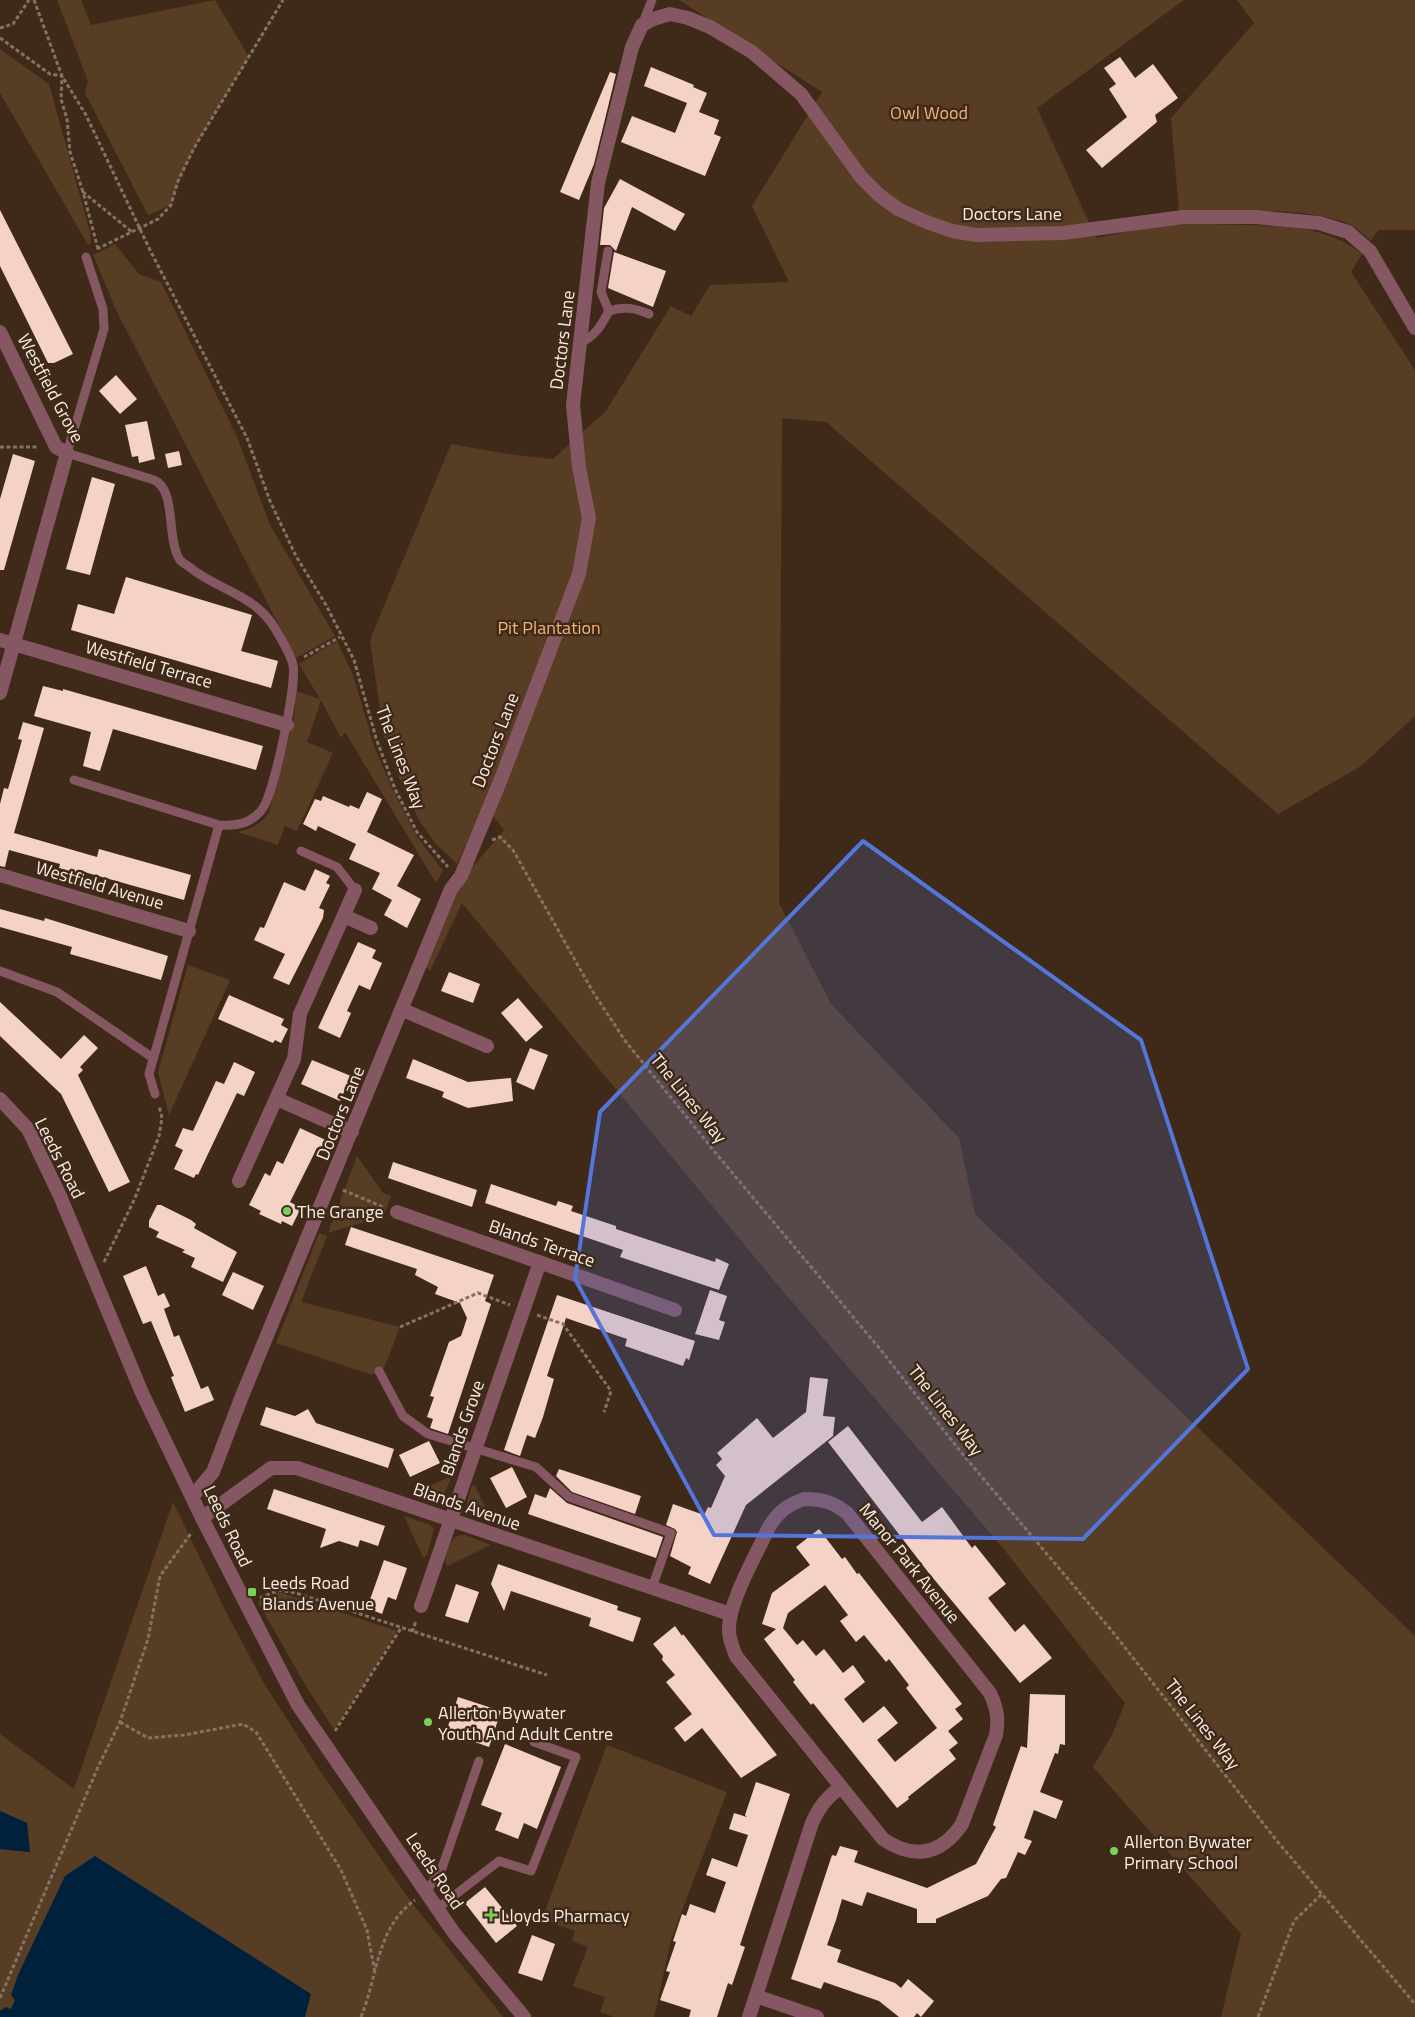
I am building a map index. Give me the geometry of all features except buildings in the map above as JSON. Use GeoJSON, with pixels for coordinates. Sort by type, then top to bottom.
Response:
{"type":"FeatureCollection","features":[{"type":"Feature","properties":{"kind":"street","name":"Doctors Lane"},"geometry":{"type":"LineString","coordinates":[[192,1496],[213,1472],[242,1396],[403,1010],[451,889],[461,876],[474,845],[579,574],[589,518],[579,467],[573,405],[598,183],[632,47],[642,25],[653,19],[670,14],[688,18],[752,52],[801,94],[861,177],[879,195],[898,208],[924,221],[952,231],[976,235],[1063,233],[1183,217],[1255,217],[1319,223],[1348,232],[1370,251],[1415,328]]}},
{"type":"Feature","properties":{"kind":"street","name":"Westfield Grove"},"geometry":{"type":"LineString","coordinates":[[0,332],[62,450],[0,693]]}},
{"type":"Feature","properties":{"kind":"street","name":"Westfield Terrace"},"geometry":{"type":"LineString","coordinates":[[0,640],[287,725]]}},
{"type":"Feature","properties":{"kind":"street","name":"Westfield Avenue"},"geometry":{"type":"LineString","coordinates":[[0,875],[189,931]]}},
{"type":"Feature","properties":{"kind":"street"},"geometry":{"type":"LineString","coordinates":[[239,1181],[294,1059],[300,1014],[355,890]]}},
{"type":"Feature","properties":{"kind":"street"},"geometry":{"type":"LineString","coordinates":[[344,916],[372,928]]}},
{"type":"Feature","properties":{"kind":"street"},"geometry":{"type":"LineString","coordinates":[[403,1010],[487,1046]]}},
{"type":"Feature","properties":{"kind":"street","name":"Leeds Road"},"geometry":{"type":"LineString","coordinates":[[0,1099],[28,1129],[60,1196],[142,1393],[202,1518],[298,1705],[454,1933],[524,2017]]}},
{"type":"Feature","properties":{"kind":"street"},"geometry":{"type":"LineString","coordinates":[[277,1099],[352,1132]]}},
{"type":"Feature","properties":{"kind":"street","name":"Blands Terrace"},"geometry":{"type":"LineString","coordinates":[[397,1212],[675,1310]]}},
{"type":"Feature","properties":{"kind":"street","name":"Blands Grove"},"geometry":{"type":"LineString","coordinates":[[421,1606],[540,1262]]}},
{"type":"Feature","properties":{"kind":"street","name":"Blands Avenue"},"geometry":{"type":"LineString","coordinates":[[202,1518],[271,1468],[297,1468],[730,1614]]}},
{"type":"Feature","properties":{"kind":"street","name":"Manor Park Avenue"},"geometry":{"type":"LineString","coordinates":[[820,1498],[834,1503],[847,1513],[990,1693],[999,1721],[996,1735],[962,1824],[953,1836],[941,1846],[926,1851],[911,1852],[896,1847],[884,1839],[841,1787],[736,1656],[729,1632],[730,1614],[769,1527],[777,1514],[789,1504],[804,1499],[820,1498]]}},
{"type":"Feature","properties":{"kind":"street"},"geometry":{"type":"LineString","coordinates":[[749,2017],[818,1808],[828,1796],[841,1787]]}},
{"type":"Feature","properties":{"kind":"street"},"geometry":{"type":"LineString","coordinates":[[756,1996],[817,2017]]}},
{"type":"Feature","properties":{"kind":"lane"},"geometry":{"type":"LineString","coordinates":[[642,25],[652,0]]}},
{"type":"Feature","properties":{"kind":"lane"},"geometry":{"type":"LineString","coordinates":[[608,251],[601,292],[609,311]]}},
{"type":"Feature","properties":{"kind":"lane"},"geometry":{"type":"LineString","coordinates":[[74,780],[219,825],[236,826],[252,820],[263,808],[287,725],[293,664],[270,620],[250,602],[202,577],[180,560],[171,531],[166,494],[162,485],[154,480],[62,450],[104,329],[103,309],[86,257]]}},
{"type":"Feature","properties":{"kind":"lane"},"geometry":{"type":"LineString","coordinates":[[581,342],[588,339],[600,328],[609,311],[619,308],[638,309],[649,314]]}},
{"type":"Feature","properties":{"kind":"lane"},"geometry":{"type":"LineString","coordinates":[[156,1094],[149,1074],[219,825]]}},
{"type":"Feature","properties":{"kind":"lane"},"geometry":{"type":"LineString","coordinates":[[301,851],[337,867],[355,890]]}},
{"type":"Feature","properties":{"kind":"lane"},"geometry":{"type":"LineString","coordinates":[[0,971],[57,992],[153,1058]]}},
{"type":"Feature","properties":{"kind":"lane"},"geometry":{"type":"LineString","coordinates":[[379,1371],[403,1416],[428,1434],[536,1468],[569,1497],[671,1533],[652,1588]]}},
{"type":"Feature","properties":{"kind":"lane"},"geometry":{"type":"LineString","coordinates":[[438,1908],[499,1861],[531,1871],[576,1757],[534,1742]]}},
{"type":"Feature","properties":{"kind":"lane"},"geometry":{"type":"LineString","coordinates":[[427,1891],[442,1868],[479,1761]]}},
{"type":"Feature","properties":{"kind":"path"},"geometry":{"type":"LineString","coordinates":[[0,28],[13,24],[29,0]]}},
{"type":"Feature","properties":{"kind":"path"},"geometry":{"type":"LineString","coordinates":[[34,0],[62,76],[61,99],[67,119],[70,152],[98,249]]}},
{"type":"Feature","properties":{"kind":"path"},"geometry":{"type":"LineString","coordinates":[[86,257],[158,219],[171,205],[178,181],[194,148],[283,0]]}},
{"type":"Feature","properties":{"kind":"path"},"geometry":{"type":"LineString","coordinates":[[0,38],[50,74],[62,76]]}},
{"type":"Feature","properties":{"kind":"path","name":"The Lines Way"},"geometry":{"type":"LineString","coordinates":[[62,76],[86,115],[139,228],[247,438],[270,501],[296,556],[326,605],[340,637],[354,660],[376,738],[395,789],[417,832],[444,863],[461,876]]}},
{"type":"Feature","properties":{"kind":"path"},"geometry":{"type":"LineString","coordinates":[[83,192],[132,232]]}},
{"type":"Feature","properties":{"kind":"path"},"geometry":{"type":"LineString","coordinates":[[0,447],[62,450]]}},
{"type":"Feature","properties":{"kind":"path"},"geometry":{"type":"LineString","coordinates":[[293,664],[340,637]]}},
{"type":"Feature","properties":{"kind":"path","name":"The Lines Way"},"geometry":{"type":"LineString","coordinates":[[474,845],[500,837],[513,850],[593,992],[626,1042],[719,1157],[880,1349],[960,1451],[1112,1631],[1277,1842],[1415,2004]]}},
{"type":"Feature","properties":{"kind":"path"},"geometry":{"type":"LineString","coordinates":[[95,1281],[135,1198],[159,1136],[162,1118],[156,1094]]}},
{"type":"Feature","properties":{"kind":"path"},"geometry":{"type":"LineString","coordinates":[[330,1185],[397,1212]]}},
{"type":"Feature","properties":{"kind":"path"},"geometry":{"type":"LineString","coordinates":[[0,1998],[98,1767],[120,1722],[148,1639],[160,1576],[202,1518]]}},
{"type":"Feature","properties":{"kind":"path"},"geometry":{"type":"LineString","coordinates":[[246,1604],[279,1590],[547,1675]]}},
{"type":"Feature","properties":{"kind":"path"},"geometry":{"type":"LineString","coordinates":[[326,1745],[401,1628]]}},
{"type":"Feature","properties":{"kind":"path"},"geometry":{"type":"LineString","coordinates":[[120,1722],[148,1738],[184,1735],[243,1724],[256,1732],[341,1870],[367,1930],[375,1973]]}},
{"type":"Feature","properties":{"kind":"path"},"geometry":{"type":"LineString","coordinates":[[361,2017],[375,1973],[379,1953],[392,1921],[407,1906],[427,1891]]}},
{"type":"Feature","properties":{"kind":"path"},"geometry":{"type":"LineString","coordinates":[[1258,2017],[1294,1921],[1322,1893]]}},
{"type":"Feature","properties":{"kind":"highlighted area"},"geometry":{"type":"Polygon","coordinates":[[[863,841],[1141,1040],[1248,1369],[1083,1539],[714,1535],[575,1279],[600,1112],[863,841]]]}},
{"type":"Feature","properties":{"kind":"green space"},"geometry":{"type":"Polygon","coordinates":[[[57,0],[81,0],[91,25],[215,0],[249,57],[195,147],[171,205],[148,215],[85,93],[88,81],[57,0]]]}},
{"type":"Feature","properties":{"kind":"green space"},"geometry":{"type":"Polygon","coordinates":[[[679,0],[1184,0],[1037,108],[1096,238],[1161,226],[1198,224],[1293,227],[1336,238],[1362,254],[1351,272],[1415,370],[1415,716],[1361,766],[1278,814],[826,422],[782,418],[779,903],[831,1004],[959,1138],[975,1214],[1415,1636],[1415,2017],[1221,2017],[1241,1934],[1093,1767],[1112,1735],[1125,1703],[1003,1548],[776,1283],[462,903],[430,971],[424,965],[463,878],[504,830],[492,814],[486,801],[457,864],[435,843],[419,820],[397,773],[384,737],[370,640],[451,444],[515,455],[553,459],[606,411],[671,306],[691,316],[710,285],[789,282],[752,206],[822,92],[679,0]]]}},
{"type":"Feature","properties":{"kind":"green space"},"geometry":{"type":"Polygon","coordinates":[[[1237,0],[1415,0],[1415,230],[1378,230],[1371,241],[1348,223],[1301,213],[1280,211],[1179,212],[1171,118],[1254,23],[1237,0]]]}},
{"type":"Feature","properties":{"kind":"green space"},"geometry":{"type":"Polygon","coordinates":[[[0,49],[49,84],[90,232],[91,243],[88,245],[0,93],[0,49]]]}},
{"type":"Feature","properties":{"kind":"green space"},"geometry":{"type":"Polygon","coordinates":[[[115,244],[139,274],[161,282],[237,437],[270,525],[335,636],[296,658],[117,312],[93,255],[115,244]]]}},
{"type":"Feature","properties":{"kind":"green space"},"geometry":{"type":"Polygon","coordinates":[[[337,641],[353,675],[374,746],[392,788],[416,835],[443,871],[436,883],[345,732],[341,738],[321,700],[307,742],[333,753],[297,831],[285,826],[278,845],[238,832],[256,825],[269,812],[294,719],[296,691],[320,699],[299,664],[337,641]]]}},
{"type":"Feature","properties":{"kind":"green space"},"geometry":{"type":"Polygon","coordinates":[[[188,965],[230,980],[169,1115],[158,1072],[188,965]]]}},
{"type":"Feature","properties":{"kind":"green space"},"geometry":{"type":"Polygon","coordinates":[[[357,1156],[383,1193],[391,1196],[384,1216],[328,1233],[357,1156]]]}},
{"type":"Feature","properties":{"kind":"green space"},"geometry":{"type":"Polygon","coordinates":[[[319,1233],[327,1236],[301,1302],[400,1327],[384,1368],[372,1375],[276,1343],[319,1233]]]}},
{"type":"Feature","properties":{"kind":"green space"},"geometry":{"type":"Polygon","coordinates":[[[447,1478],[451,1479],[442,1498],[435,1500],[417,1495],[418,1491],[447,1478]]]}},
{"type":"Feature","properties":{"kind":"green space"},"geometry":{"type":"Polygon","coordinates":[[[472,1485],[476,1487],[491,1521],[474,1515],[467,1508],[472,1485]]]}},
{"type":"Feature","properties":{"kind":"green space"},"geometry":{"type":"Polygon","coordinates":[[[173,1502],[228,1616],[265,1685],[322,1774],[409,1899],[503,2017],[0,2017],[0,1849],[29,1852],[27,1823],[0,1811],[0,1734],[74,1789],[173,1502]]]}},
{"type":"Feature","properties":{"kind":"green space"},"geometry":{"type":"Polygon","coordinates":[[[404,1516],[430,1525],[434,1529],[427,1555],[423,1557],[404,1516]]]}},
{"type":"Feature","properties":{"kind":"green space"},"geometry":{"type":"Polygon","coordinates":[[[465,1535],[491,1545],[447,1566],[445,1562],[450,1544],[456,1537],[465,1535]]]}},
{"type":"Feature","properties":{"kind":"green space"},"geometry":{"type":"Polygon","coordinates":[[[279,1592],[397,1631],[338,1725],[333,1728],[306,1686],[258,1602],[279,1592]]]}},
{"type":"Feature","properties":{"kind":"green space"},"geometry":{"type":"Polygon","coordinates":[[[607,1745],[727,1792],[671,1940],[654,2017],[614,2017],[600,2012],[605,1997],[573,1986],[588,1947],[572,1941],[575,1931],[542,1919],[607,1745]]]}},
{"type":"Feature","properties":{"kind":"water"},"geometry":{"type":"Polygon","coordinates":[[[0,1811],[27,1823],[30,1852],[0,1849],[0,1811]]]}},
{"type":"Feature","properties":{"kind":"water"},"geometry":{"type":"Polygon","coordinates":[[[95,1856],[311,1994],[305,2017],[0,2017],[0,2011],[6,2007],[11,2009],[15,2000],[11,1995],[18,1975],[65,1876],[95,1856]]]}},
{"type":"Feature","properties":{"kind":"place","name":"The Grange"},"geometry":{"type":"Point","coordinates":[287,1211]}},
{"type":"Feature","properties":{"kind":"place","name":"Leeds Road Blands Avenue"},"geometry":{"type":"Point","coordinates":[252,1592]}},
{"type":"Feature","properties":{"kind":"place","name":"Allerton Bywater Youth And Adult Centre"},"geometry":{"type":"Point","coordinates":[428,1722]}},
{"type":"Feature","properties":{"kind":"place","name":"Allerton Bywater Primary School"},"geometry":{"type":"Point","coordinates":[1114,1851]}},
{"type":"Feature","properties":{"kind":"place","name":"Lloyds Pharmacy"},"geometry":{"type":"Point","coordinates":[491,1915]}},
{"type":"Feature","properties":{"kind":"park label","name":"Owl Wood"},"geometry":{"type":"Point","coordinates":[929,112]}},
{"type":"Feature","properties":{"kind":"park label","name":"Pit Plantation"},"geometry":{"type":"Point","coordinates":[549,627]}}]}
